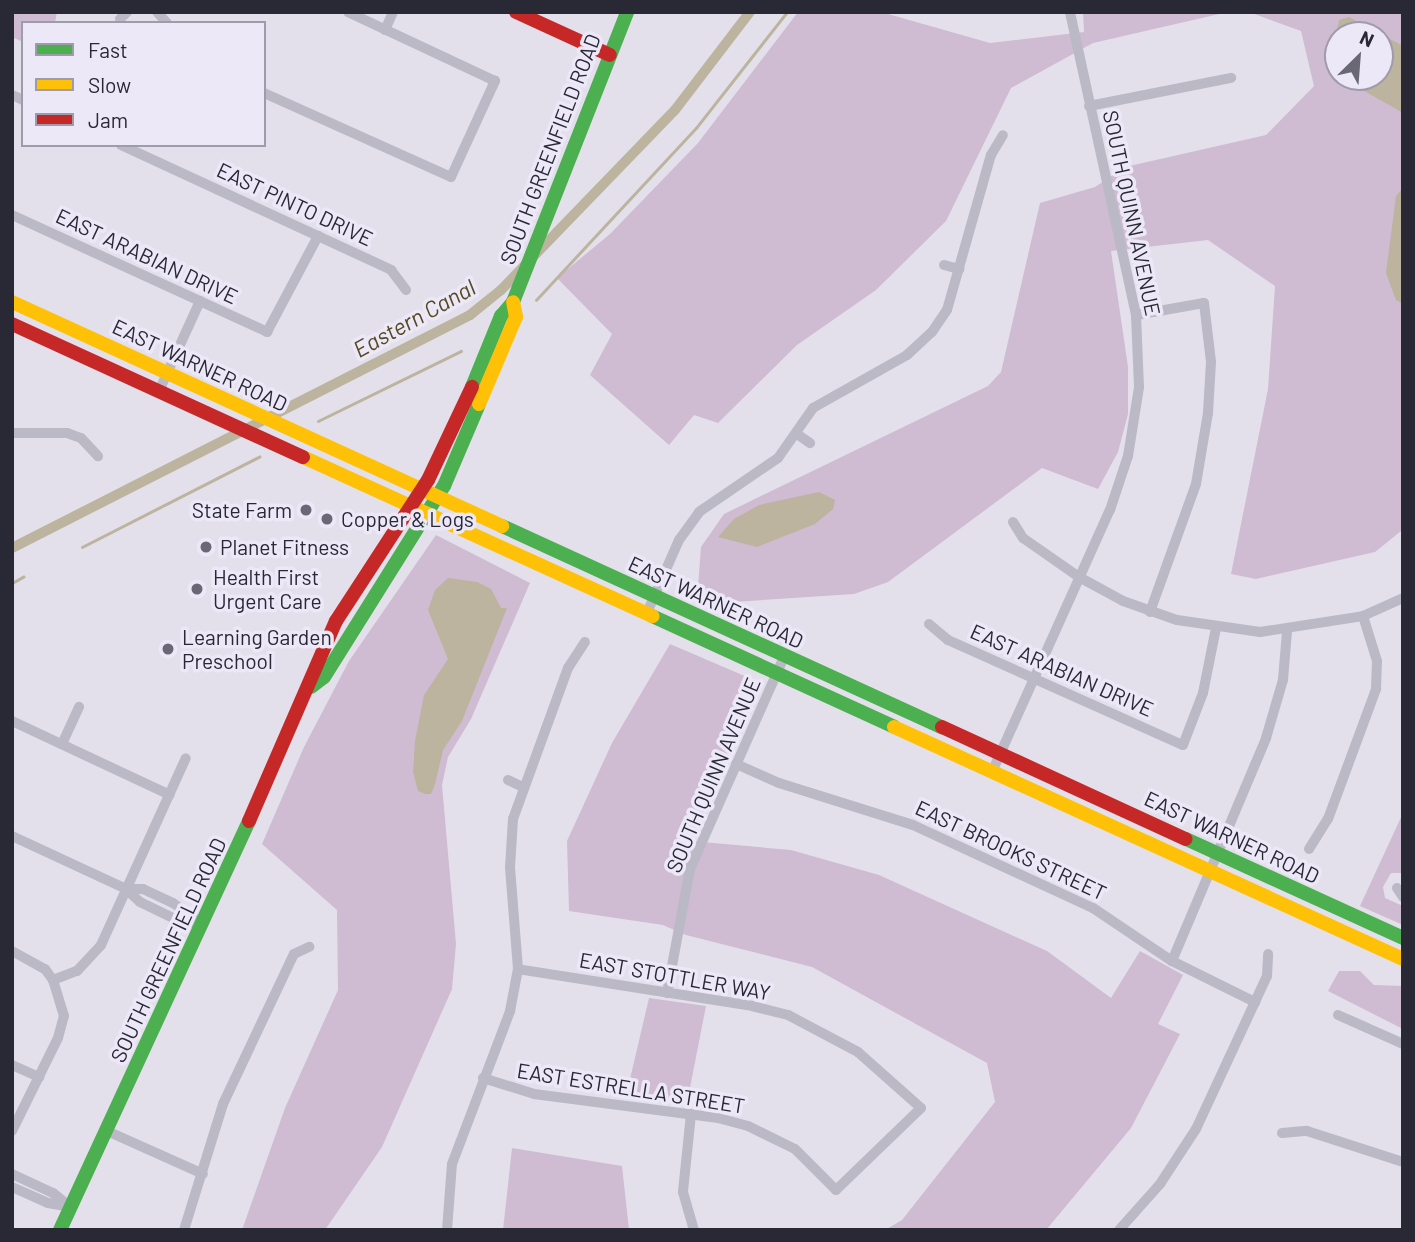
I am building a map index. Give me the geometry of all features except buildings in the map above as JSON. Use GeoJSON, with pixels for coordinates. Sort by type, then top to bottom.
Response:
{"type":"FeatureCollection","features":[{"type":"Feature","properties":{"kind":"main road"},"geometry":{"type":"LineString","coordinates":[[516,12],[610,55]]}},
{"type":"Feature","properties":{"kind":"main road","name":"SOUTH GREENFIELD ROAD"},"geometry":{"type":"LineString","coordinates":[[60,1230],[311,687],[311,670],[336,621],[422,490],[475,382],[501,316],[513,302],[627,12]]}},
{"type":"Feature","properties":{"kind":"main road","name":"EAST WARNER ROAD"},"geometry":{"type":"LineString","coordinates":[[12,302],[1403,938]]}},
{"type":"Feature","properties":{"kind":"main road","name":"SOUTH GREENFIELD ROAD"},"geometry":{"type":"LineString","coordinates":[[311,687],[324,677],[438,497],[490,387],[516,317],[513,302]]}},
{"type":"Feature","properties":{"kind":"main road","name":"EAST WARNER ROAD"},"geometry":{"type":"LineString","coordinates":[[12,324],[1403,959]]}},
{"type":"Feature","properties":{"kind":"street"},"geometry":{"type":"LineString","coordinates":[[266,94],[451,177],[495,81],[348,12]]}},
{"type":"Feature","properties":{"kind":"street"},"geometry":{"type":"LineString","coordinates":[[385,30],[393,12]]}},
{"type":"Feature","properties":{"kind":"street","name":"SOUTH QUINN AVENUE"},"geometry":{"type":"LineString","coordinates":[[992,772],[1032,678],[1110,510],[1128,456],[1139,387],[1136,315],[1070,12]]}},
{"type":"Feature","properties":{"kind":"street"},"geometry":{"type":"LineString","coordinates":[[1089,106],[1231,78]]}},
{"type":"Feature","properties":{"kind":"street"},"geometry":{"type":"LineString","coordinates":[[646,615],[679,540],[699,512],[778,458],[813,408],[907,355],[932,332],[947,310],[991,155],[1003,135]]}},
{"type":"Feature","properties":{"kind":"street","name":"EAST PINTO DRIVE"},"geometry":{"type":"LineString","coordinates":[[125,147],[391,270],[406,290]]}},
{"type":"Feature","properties":{"kind":"street","name":"EAST ARABIAN DRIVE"},"geometry":{"type":"LineString","coordinates":[[12,215],[267,332],[318,236]]}},
{"type":"Feature","properties":{"kind":"street"},"geometry":{"type":"LineString","coordinates":[[944,265],[959,269]]}},
{"type":"Feature","properties":{"kind":"street"},"geometry":{"type":"LineString","coordinates":[[159,391],[200,301]]}},
{"type":"Feature","properties":{"kind":"street"},"geometry":{"type":"LineString","coordinates":[[1136,315],[1204,303],[1211,362],[1202,456],[1150,612]]}},
{"type":"Feature","properties":{"kind":"street"},"geometry":{"type":"LineString","coordinates":[[12,433],[67,433],[81,438],[98,456]]}},
{"type":"Feature","properties":{"kind":"street"},"geometry":{"type":"LineString","coordinates":[[797,434],[810,443]]}},
{"type":"Feature","properties":{"kind":"street"},"geometry":{"type":"LineString","coordinates":[[1013,522],[1023,538],[1079,577],[1150,612],[1216,628],[1287,632],[1363,616],[1403,598]]}},
{"type":"Feature","properties":{"kind":"street"},"geometry":{"type":"LineString","coordinates":[[1309,849],[1328,819],[1376,689],[1377,661],[1363,616]]}},
{"type":"Feature","properties":{"kind":"street","name":"EAST ARABIAN DRIVE"},"geometry":{"type":"LineString","coordinates":[[929,624],[948,640],[1183,745],[1203,692],[1216,628]]}},
{"type":"Feature","properties":{"kind":"street"},"geometry":{"type":"LineString","coordinates":[[1172,961],[1273,719],[1283,680],[1287,632]]}},
{"type":"Feature","properties":{"kind":"street"},"geometry":{"type":"LineString","coordinates":[[447,1230],[452,1164],[510,1011],[518,969],[510,839],[523,787],[568,668],[585,642]]}},
{"type":"Feature","properties":{"kind":"street","name":"SOUTH QUINN AVENUE"},"geometry":{"type":"LineString","coordinates":[[667,993],[690,869],[785,657]]}},
{"type":"Feature","properties":{"kind":"street"},"geometry":{"type":"LineString","coordinates":[[62,744],[79,707]]}},
{"type":"Feature","properties":{"kind":"street"},"geometry":{"type":"LineString","coordinates":[[12,721],[170,795]]}},
{"type":"Feature","properties":{"kind":"street"},"geometry":{"type":"LineString","coordinates":[[53,980],[91,960],[127,889],[186,758]]}},
{"type":"Feature","properties":{"kind":"street","name":"EAST BROOKS STREET"},"geometry":{"type":"LineString","coordinates":[[736,764],[779,783],[913,825],[1093,908],[1172,961],[1255,1002]]}},
{"type":"Feature","properties":{"kind":"street"},"geometry":{"type":"LineString","coordinates":[[508,780],[523,787]]}},
{"type":"Feature","properties":{"kind":"street"},"geometry":{"type":"LineString","coordinates":[[12,836],[127,889],[143,889],[184,908],[203,924]]}},
{"type":"Feature","properties":{"kind":"street"},"geometry":{"type":"LineString","coordinates":[[184,1230],[223,1104],[294,954],[309,947]]}},
{"type":"Feature","properties":{"kind":"street"},"geometry":{"type":"LineString","coordinates":[[12,951],[45,969],[53,980],[64,1016],[39,1077],[12,1131]]}},
{"type":"Feature","properties":{"kind":"street"},"geometry":{"type":"LineString","coordinates":[[1119,1230],[1160,1184],[1196,1129],[1267,976],[1268,954]]}},
{"type":"Feature","properties":{"kind":"street","name":"EAST STOTTLER WAY"},"geometry":{"type":"LineString","coordinates":[[518,969],[788,1016],[858,1052],[921,1108],[836,1190]]}},
{"type":"Feature","properties":{"kind":"street"},"geometry":{"type":"LineString","coordinates":[[1338,1015],[1403,1044]]}},
{"type":"Feature","properties":{"kind":"street"},"geometry":{"type":"LineString","coordinates":[[12,1065],[39,1077]]}},
{"type":"Feature","properties":{"kind":"street","name":"EAST ESTRELLA STREET"},"geometry":{"type":"LineString","coordinates":[[483,1078],[534,1094],[691,1114],[773,1136],[815,1165],[836,1190]]}},
{"type":"Feature","properties":{"kind":"street"},"geometry":{"type":"LineString","coordinates":[[691,1114],[683,1192],[694,1230]]}},
{"type":"Feature","properties":{"kind":"street"},"geometry":{"type":"LineString","coordinates":[[107,1131],[203,1174]]}},
{"type":"Feature","properties":{"kind":"street"},"geometry":{"type":"LineString","coordinates":[[1282,1133],[1307,1131],[1403,1163]]}},
{"type":"Feature","properties":{"kind":"street"},"geometry":{"type":"LineString","coordinates":[[12,1174],[53,1193],[70,1207]]}},
{"type":"Feature","properties":{"kind":"street"},"geometry":{"type":"LineString","coordinates":[[12,1187],[48,1203],[70,1207]]}},
{"type":"Feature","properties":{"kind":"shaded area"},"geometry":{"type":"Polygon","coordinates":[[[12,12],[57,12],[55,21],[21,21],[21,41],[12,37],[12,12]]]}},
{"type":"Feature","properties":{"kind":"shaded area"},"geometry":{"type":"Polygon","coordinates":[[[798,12],[881,12],[990,43],[1084,32],[1083,12],[1228,12],[1093,43],[1011,88],[946,221],[876,290],[797,345],[718,423],[694,415],[669,445],[590,375],[612,334],[557,278],[610,234],[698,143],[798,12]]]}},
{"type":"Feature","properties":{"kind":"shaded area"},"geometry":{"type":"Polygon","coordinates":[[[1249,12],[1403,12],[1401,531],[1375,552],[1256,579],[1231,574],[1268,389],[1275,286],[1208,240],[1111,251],[1128,367],[1128,414],[1118,452],[1098,489],[1042,468],[888,582],[854,594],[718,603],[698,587],[701,547],[724,514],[988,386],[1001,372],[1040,203],[1095,187],[1125,167],[1266,135],[1314,86],[1301,31],[1249,12]]]}},
{"type":"Feature","properties":{"kind":"shaded area"},"geometry":{"type":"Polygon","coordinates":[[[1349,17],[1356,21],[1339,21],[1349,17]]]}},
{"type":"Feature","properties":{"kind":"shaded area"},"geometry":{"type":"Polygon","coordinates":[[[1394,41],[1403,46],[1403,113],[1364,91],[1394,91],[1394,41]]]}},
{"type":"Feature","properties":{"kind":"shaded area"},"geometry":{"type":"Polygon","coordinates":[[[1403,188],[1403,304],[1396,300],[1386,273],[1396,196],[1403,188]]]}},
{"type":"Feature","properties":{"kind":"shaded area"},"geometry":{"type":"Polygon","coordinates":[[[819,492],[835,500],[833,509],[815,524],[757,547],[718,537],[734,519],[759,505],[819,492]]]}},
{"type":"Feature","properties":{"kind":"shaded area"},"geometry":{"type":"Polygon","coordinates":[[[436,535],[530,583],[471,719],[448,757],[442,785],[456,944],[452,989],[382,1147],[325,1230],[242,1230],[285,1108],[338,990],[337,910],[262,844],[304,747],[349,661],[436,535]]]}},
{"type":"Feature","properties":{"kind":"shaded area"},"geometry":{"type":"Polygon","coordinates":[[[448,578],[477,582],[491,589],[501,608],[507,608],[462,721],[443,750],[431,794],[425,794],[418,791],[413,772],[415,741],[424,695],[448,659],[428,610],[435,590],[448,578]]]}},
{"type":"Feature","properties":{"kind":"shaded area"},"geometry":{"type":"Polygon","coordinates":[[[670,644],[761,683],[691,841],[791,850],[879,875],[1047,951],[1111,998],[1140,951],[1183,975],[1158,1024],[1180,1034],[1131,1128],[1046,1230],[885,1230],[902,1220],[995,1102],[987,1063],[812,967],[686,935],[663,925],[569,911],[567,841],[612,743],[670,644]]]}},
{"type":"Feature","properties":{"kind":"shaded area"},"geometry":{"type":"Polygon","coordinates":[[[1403,813],[1403,873],[1391,873],[1383,887],[1385,898],[1403,906],[1403,925],[1360,906],[1403,813]]]}},
{"type":"Feature","properties":{"kind":"shaded area"},"geometry":{"type":"Polygon","coordinates":[[[1339,971],[1360,971],[1374,985],[1403,986],[1403,1029],[1328,991],[1339,971]]]}},
{"type":"Feature","properties":{"kind":"shaded area"},"geometry":{"type":"Polygon","coordinates":[[[649,998],[706,1006],[687,1103],[626,1096],[649,998]]]}},
{"type":"Feature","properties":{"kind":"shaded area"},"geometry":{"type":"Polygon","coordinates":[[[512,1148],[622,1166],[629,1230],[503,1230],[512,1148]]]}},
{"type":"Feature","properties":{"kind":"waterway","name":"Eastern Canal"},"geometry":{"type":"LineString","coordinates":[[12,548],[470,315],[501,290],[675,110],[750,12]]}},
{"type":"Feature","properties":{"kind":"waterway"},"geometry":{"type":"LineString","coordinates":[[536,300],[696,128],[787,12]]}},
{"type":"Feature","properties":{"kind":"waterway"},"geometry":{"type":"LineString","coordinates":[[318,421],[461,351]]}},
{"type":"Feature","properties":{"kind":"waterway"},"geometry":{"type":"LineString","coordinates":[[82,547],[259,457]]}},
{"type":"Feature","properties":{"kind":"waterway"},"geometry":{"type":"LineString","coordinates":[[12,583],[23,577]]}},
{"type":"Feature","properties":{"kind":"traffic: fast"},"geometry":{"type":"LineString","coordinates":[[472,387],[501,316],[513,302],[627,12]]}},
{"type":"Feature","properties":{"kind":"traffic: fast"},"geometry":{"type":"LineString","coordinates":[[311,687],[324,677],[444,486],[479,404]]}},
{"type":"Feature","properties":{"kind":"traffic: fast"},"geometry":{"type":"LineString","coordinates":[[502,526],[942,727]]}},
{"type":"Feature","properties":{"kind":"traffic: fast"},"geometry":{"type":"LineString","coordinates":[[652,616],[894,727]]}},
{"type":"Feature","properties":{"kind":"traffic: fast"},"geometry":{"type":"LineString","coordinates":[[60,1230],[249,821]]}},
{"type":"Feature","properties":{"kind":"traffic: fast"},"geometry":{"type":"LineString","coordinates":[[1186,839],[1403,938]]}},
{"type":"Feature","properties":{"kind":"traffic: slow"},"geometry":{"type":"LineString","coordinates":[[12,302],[502,526]]}},
{"type":"Feature","properties":{"kind":"traffic: slow"},"geometry":{"type":"LineString","coordinates":[[479,404],[516,317],[513,302]]}},
{"type":"Feature","properties":{"kind":"traffic: slow"},"geometry":{"type":"LineString","coordinates":[[303,457],[652,616]]}},
{"type":"Feature","properties":{"kind":"traffic: slow"},"geometry":{"type":"LineString","coordinates":[[894,727],[1403,959]]}},
{"type":"Feature","properties":{"kind":"traffic: jam"},"geometry":{"type":"LineString","coordinates":[[516,12],[610,55]]}},
{"type":"Feature","properties":{"kind":"traffic: jam"},"geometry":{"type":"LineString","coordinates":[[12,324],[303,457]]}},
{"type":"Feature","properties":{"kind":"traffic: jam"},"geometry":{"type":"LineString","coordinates":[[249,821],[336,621],[428,480],[472,387]]}},
{"type":"Feature","properties":{"kind":"traffic: jam"},"geometry":{"type":"LineString","coordinates":[[942,727],[1186,839]]}},
{"type":"Feature","properties":{"kind":"place","name":"State Farm"},"geometry":{"type":"Point","coordinates":[306,510]}},
{"type":"Feature","properties":{"kind":"place","name":"Copper & Logs"},"geometry":{"type":"Point","coordinates":[327,519]}},
{"type":"Feature","properties":{"kind":"place","name":"Planet Fitness"},"geometry":{"type":"Point","coordinates":[206,547]}},
{"type":"Feature","properties":{"kind":"place","name":"Health First Urgent Care"},"geometry":{"type":"Point","coordinates":[197,589]}},
{"type":"Feature","properties":{"kind":"place","name":"Learning Garden Preschool"},"geometry":{"type":"Point","coordinates":[168,649]}}]}
